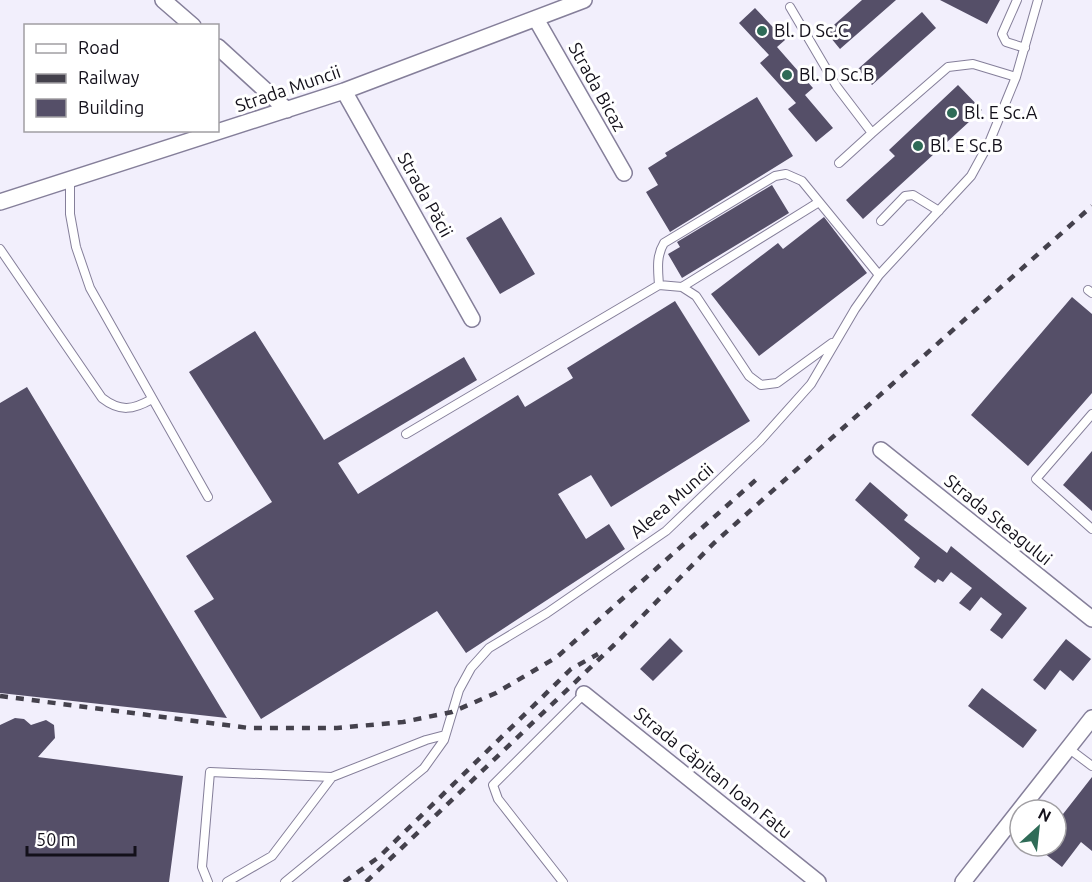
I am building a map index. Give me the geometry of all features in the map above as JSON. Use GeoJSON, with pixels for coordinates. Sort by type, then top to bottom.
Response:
{"type":"FeatureCollection","features":[{"type":"Feature","properties":{"kind":"street"},"geometry":{"type":"LineString","coordinates":[[163,0],[191,24]]}},
{"type":"Feature","properties":{"kind":"street","name":"Strada Muncii"},"geometry":{"type":"LineString","coordinates":[[219,132],[344,91],[584,0]]}},
{"type":"Feature","properties":{"kind":"street","name":"Strada Bicaz"},"geometry":{"type":"LineString","coordinates":[[536,19],[624,173]]}},
{"type":"Feature","properties":{"kind":"street"},"geometry":{"type":"LineString","coordinates":[[219,48],[287,110]]}},
{"type":"Feature","properties":{"kind":"street","name":"Strada Păcii"},"geometry":{"type":"LineString","coordinates":[[344,91],[472,319]]}},
{"type":"Feature","properties":{"kind":"street","name":"Strada Muncii"},"geometry":{"type":"LineString","coordinates":[[0,202],[217,132]]}},
{"type":"Feature","properties":{"kind":"street","name":"Strada Steagului"},"geometry":{"type":"LineString","coordinates":[[880,450],[1092,619]]}},
{"type":"Feature","properties":{"kind":"street","name":"Strada Căpitan Ioan Fatu"},"geometry":{"type":"LineString","coordinates":[[584,694],[818,882]]}},
{"type":"Feature","properties":{"kind":"street"},"geometry":{"type":"LineString","coordinates":[[963,882],[1092,718]]}},
{"type":"Feature","properties":{"kind":"lane"},"geometry":{"type":"LineString","coordinates":[[1017,0],[1002,34],[1006,42],[1025,48]]}},
{"type":"Feature","properties":{"kind":"lane","name":"Aleea Muncii"},"geometry":{"type":"LineString","coordinates":[[285,882],[423,768],[435,754],[445,735],[459,690],[471,668],[489,648],[547,613],[666,531],[760,441],[811,384],[879,275],[971,176],[989,143],[1016,77],[1038,0]]}},
{"type":"Feature","properties":{"kind":"lane"},"geometry":{"type":"LineString","coordinates":[[790,7],[837,87],[872,133]]}},
{"type":"Feature","properties":{"kind":"lane"},"geometry":{"type":"LineString","coordinates":[[839,163],[948,67],[973,64],[1016,77]]}},
{"type":"Feature","properties":{"kind":"lane"},"geometry":{"type":"LineString","coordinates":[[659,285],[659,251],[664,243],[775,176],[786,174],[795,176],[819,202],[879,275]]}},
{"type":"Feature","properties":{"kind":"lane"},"geometry":{"type":"LineString","coordinates":[[69,179],[70,214],[76,247],[90,288],[208,496]]}},
{"type":"Feature","properties":{"kind":"lane"},"geometry":{"type":"LineString","coordinates":[[881,221],[905,196],[921,198],[939,211]]}},
{"type":"Feature","properties":{"kind":"lane"},"geometry":{"type":"LineString","coordinates":[[682,287],[819,202]]}},
{"type":"Feature","properties":{"kind":"lane"},"geometry":{"type":"LineString","coordinates":[[0,249],[102,399],[112,406],[125,410],[152,399]]}},
{"type":"Feature","properties":{"kind":"lane"},"geometry":{"type":"LineString","coordinates":[[406,434],[659,285],[682,287],[696,296],[749,376],[761,385],[777,383],[836,341]]}},
{"type":"Feature","properties":{"kind":"lane"},"geometry":{"type":"LineString","coordinates":[[1092,414],[1036,479],[1092,529]]}},
{"type":"Feature","properties":{"kind":"lane"},"geometry":{"type":"LineString","coordinates":[[563,882],[498,799],[494,784],[584,694]]}},
{"type":"Feature","properties":{"kind":"lane"},"geometry":{"type":"LineString","coordinates":[[208,882],[202,867],[210,772],[332,777],[426,740],[445,735]]}},
{"type":"Feature","properties":{"kind":"lane"},"geometry":{"type":"LineString","coordinates":[[1068,748],[1092,766]]}},
{"type":"Feature","properties":{"kind":"lane"},"geometry":{"type":"LineString","coordinates":[[227,882],[272,856],[332,777]]}},
{"type":"Feature","properties":{"kind":"building"},"geometry":{"type":"Polygon","coordinates":[[[862,0],[896,0],[840,49],[826,32],[862,0]]]}},
{"type":"Feature","properties":{"kind":"building"},"geometry":{"type":"Polygon","coordinates":[[[940,0],[1000,0],[987,24],[940,0]]]}},
{"type":"Feature","properties":{"kind":"building"},"geometry":{"type":"Polygon","coordinates":[[[755,8],[785,40],[777,47],[813,88],[805,95],[833,128],[816,142],[788,109],[796,103],[760,63],[769,55],[739,23],[755,8]]]}},
{"type":"Feature","properties":{"kind":"building"},"geometry":{"type":"Polygon","coordinates":[[[922,12],[936,28],[872,85],[858,69],[922,12]]]}},
{"type":"Feature","properties":{"kind":"building"},"geometry":{"type":"Polygon","coordinates":[[[958,85],[982,110],[863,219],[846,200],[895,156],[889,150],[958,85]]]}},
{"type":"Feature","properties":{"kind":"building"},"geometry":{"type":"Polygon","coordinates":[[[757,97],[793,156],[670,232],[646,192],[658,185],[648,168],[667,156],[665,153],[757,97]]]}},
{"type":"Feature","properties":{"kind":"building"},"geometry":{"type":"Polygon","coordinates":[[[772,185],[789,213],[682,278],[668,254],[680,247],[677,242],[772,185]]]}},
{"type":"Feature","properties":{"kind":"building"},"geometry":{"type":"Polygon","coordinates":[[[501,217],[535,274],[500,294],[466,238],[501,217]]]}},
{"type":"Feature","properties":{"kind":"building"},"geometry":{"type":"Polygon","coordinates":[[[824,217],[867,273],[759,356],[711,294],[778,243],[783,249],[824,217]]]}},
{"type":"Feature","properties":{"kind":"building"},"geometry":{"type":"Polygon","coordinates":[[[1072,297],[1092,314],[1092,393],[1028,466],[971,415],[1072,297]]]}},
{"type":"Feature","properties":{"kind":"building"},"geometry":{"type":"Polygon","coordinates":[[[675,301],[750,421],[611,507],[591,475],[558,494],[586,539],[609,524],[625,549],[466,653],[437,611],[261,719],[194,611],[214,599],[186,556],[272,502],[189,372],[255,331],[324,440],[464,357],[477,380],[338,463],[358,494],[518,395],[525,407],[573,378],[567,368],[675,301]]]}},
{"type":"Feature","properties":{"kind":"building"},"geometry":{"type":"Polygon","coordinates":[[[27,387],[227,718],[0,693],[0,403],[27,387]]]}},
{"type":"Feature","properties":{"kind":"building"},"geometry":{"type":"Polygon","coordinates":[[[1092,451],[1092,511],[1063,485],[1092,451]]]}},
{"type":"Feature","properties":{"kind":"building"},"geometry":{"type":"Polygon","coordinates":[[[870,482],[908,515],[904,520],[947,553],[951,546],[1027,608],[1002,639],[990,630],[1002,614],[981,597],[970,611],[959,603],[972,588],[951,572],[943,582],[938,579],[935,583],[914,567],[920,558],[855,500],[870,482]]]}},
{"type":"Feature","properties":{"kind":"building"},"geometry":{"type":"Polygon","coordinates":[[[670,638],[683,651],[653,681],[640,669],[670,638]]]}},
{"type":"Feature","properties":{"kind":"building"},"geometry":{"type":"Polygon","coordinates":[[[1066,639],[1091,659],[1073,681],[1060,670],[1045,690],[1033,680],[1066,639]]]}},
{"type":"Feature","properties":{"kind":"building"},"geometry":{"type":"Polygon","coordinates":[[[982,688],[1037,730],[1023,748],[968,706],[982,688]]]}},
{"type":"Feature","properties":{"kind":"building"},"geometry":{"type":"Polygon","coordinates":[[[15,718],[24,719],[31,725],[46,720],[54,725],[55,738],[38,757],[183,776],[169,882],[0,882],[0,725],[15,718]]]}},
{"type":"Feature","properties":{"kind":"building"},"geometry":{"type":"Polygon","coordinates":[[[1092,777],[1092,851],[1081,842],[1062,867],[1050,858],[1068,858],[1068,808],[1092,777]]]}},
{"type":"Feature","properties":{"kind":"railway"},"geometry":{"type":"LineString","coordinates":[[366,882],[614,645],[714,543],[1092,206]]}},
{"type":"Feature","properties":{"kind":"railway"},"geometry":{"type":"LineString","coordinates":[[0,696],[249,728],[337,728],[403,722],[452,712],[496,693],[557,657],[758,478]]}},
{"type":"Feature","properties":{"kind":"railway"},"geometry":{"type":"LineString","coordinates":[[344,882],[379,857],[571,669],[598,654]]}},
{"type":"Feature","properties":{"kind":"place","name":"Bl. D Sc.C"},"geometry":{"type":"Point","coordinates":[762,31]}},
{"type":"Feature","properties":{"kind":"place","name":"Bl. D Sc.B"},"geometry":{"type":"Point","coordinates":[787,75]}},
{"type":"Feature","properties":{"kind":"place","name":"Bl. E Sc.A"},"geometry":{"type":"Point","coordinates":[952,113]}},
{"type":"Feature","properties":{"kind":"place","name":"Bl. E Sc.B"},"geometry":{"type":"Point","coordinates":[918,146]}}]}
